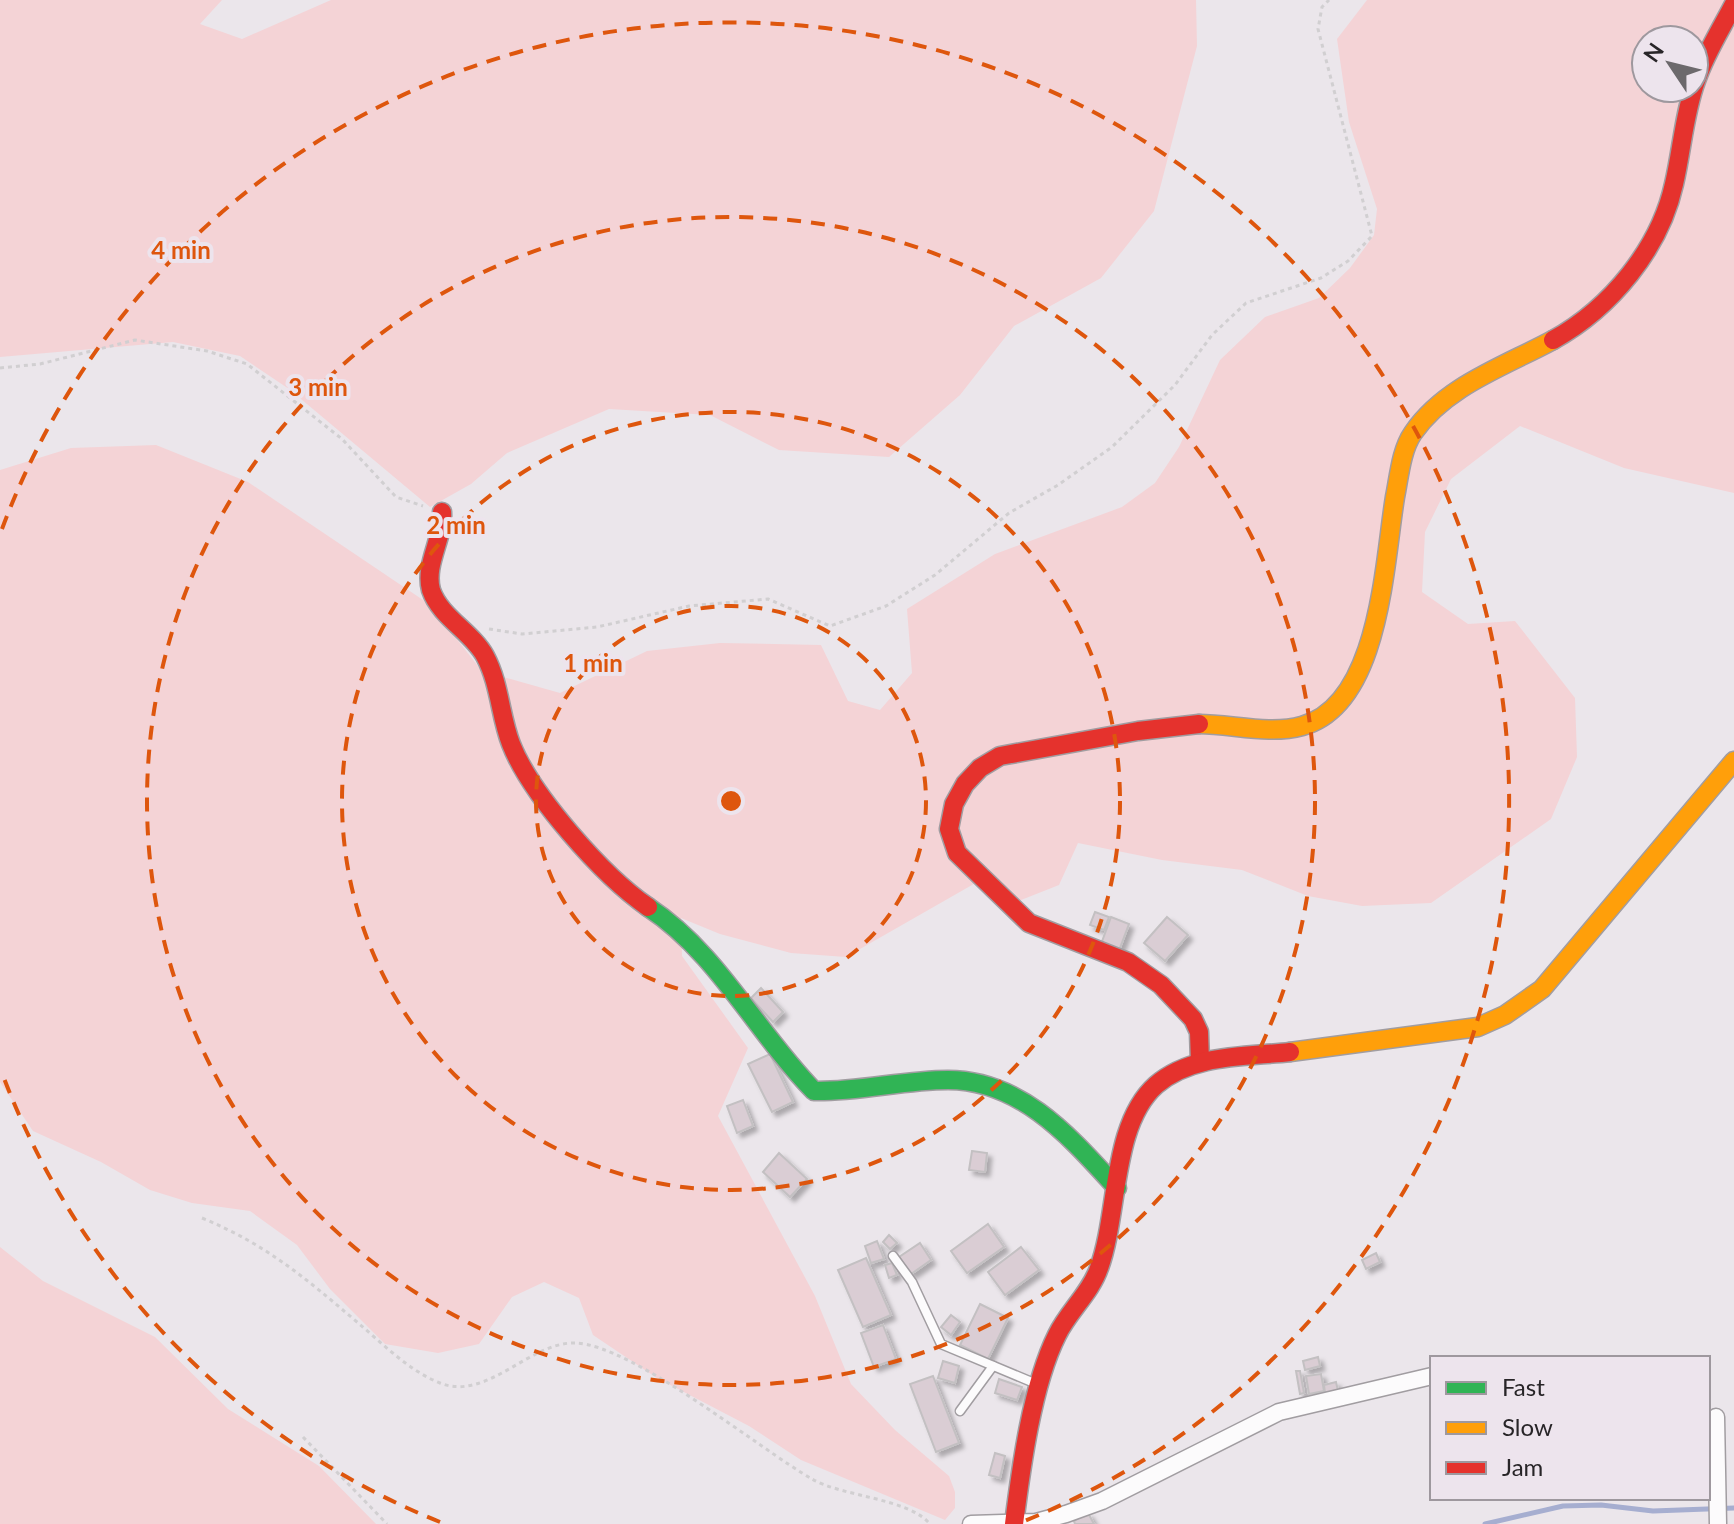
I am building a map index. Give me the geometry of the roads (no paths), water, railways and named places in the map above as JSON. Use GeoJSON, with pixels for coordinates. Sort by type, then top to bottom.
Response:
{"type":"FeatureCollection","features":[{"type":"Feature","properties":{"kind":"street"},"geometry":{"type":"LineString","coordinates":[[1200,1062],[1199,1032],[1193,1019],[1161,985],[1128,962],[1029,923],[957,853],[951,844],[948,823],[958,794],[977,769],[1009,752],[1143,728],[1216,724],[1278,731],[1305,728],[1334,711],[1358,679],[1384,578],[1397,479],[1412,434],[1446,401],[1475,380],[1575,329],[1604,303],[1632,268],[1664,216],[1696,81],[1734,4]]}},
{"type":"Feature","properties":{"kind":"street"},"geometry":{"type":"LineString","coordinates":[[442,512],[444,525],[429,578],[436,600],[463,626],[499,683],[503,723],[520,762],[598,864],[629,894],[691,938],[790,1068],[814,1091],[884,1090],[951,1080],[980,1083],[1024,1097],[1117,1188]]}},
{"type":"Feature","properties":{"kind":"street"},"geometry":{"type":"LineString","coordinates":[[1014,1523],[1021,1471],[1040,1385],[1057,1334],[1099,1270],[1130,1126],[1139,1104],[1155,1084],[1174,1071],[1200,1062],[1448,1033],[1478,1027],[1505,1015],[1542,989],[1574,954],[1734,761]]}},
{"type":"Feature","properties":{"kind":"street"},"geometry":{"type":"LineString","coordinates":[[971,1524],[1052,1518],[1102,1501],[1279,1412],[1430,1376]]}},
{"type":"Feature","properties":{"kind":"street"},"geometry":{"type":"LineString","coordinates":[[1718,1524],[1712,1417],[1734,1416]]}},
{"type":"Feature","properties":{"kind":"lane"},"geometry":{"type":"LineString","coordinates":[[893,1256],[912,1282],[941,1344],[1040,1385]]}},
{"type":"Feature","properties":{"kind":"lane"},"geometry":{"type":"LineString","coordinates":[[960,1411],[993,1366]]}},
{"type":"Feature","properties":{"kind":"waterway"},"geometry":{"type":"LineString","coordinates":[[1485,1524],[1563,1506],[1601,1505],[1653,1511],[1734,1508]]}}]}
